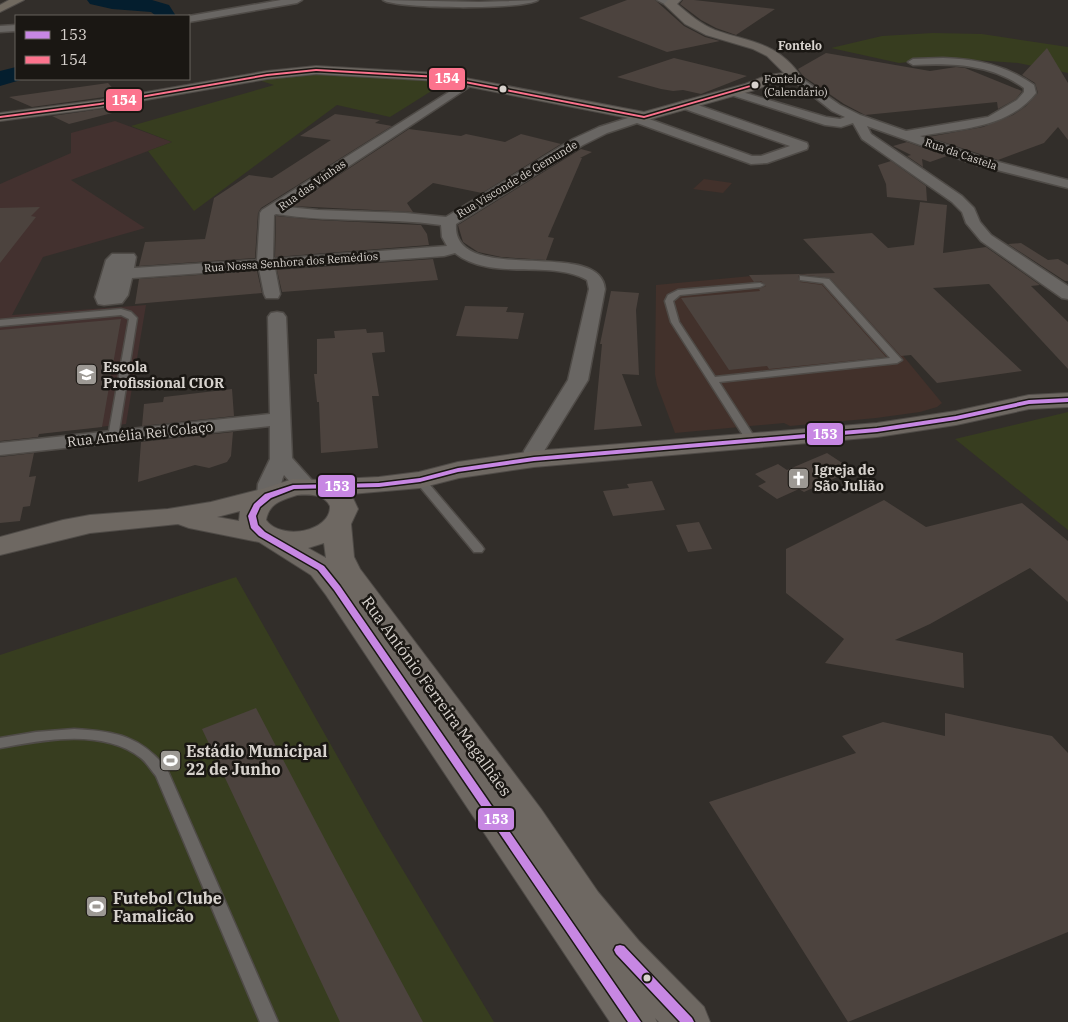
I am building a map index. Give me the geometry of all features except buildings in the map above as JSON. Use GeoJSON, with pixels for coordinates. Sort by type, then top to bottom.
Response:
{"type":"FeatureCollection","features":[{"type":"Feature","properties":{"kind":"main road"},"geometry":{"type":"LineString","coordinates":[[0,9],[18,0]]}},
{"type":"Feature","properties":{"kind":"street"},"geometry":{"type":"LineString","coordinates":[[190,19],[297,0]]}},
{"type":"Feature","properties":{"kind":"street"},"geometry":{"type":"LineString","coordinates":[[388,0],[467,6],[507,4],[533,0]]}},
{"type":"Feature","properties":{"kind":"street"},"geometry":{"type":"LineString","coordinates":[[669,1],[689,21],[710,32],[757,46],[772,53],[794,76]]}},
{"type":"Feature","properties":{"kind":"street"},"geometry":{"type":"LineString","coordinates":[[0,28],[15,28]]}},
{"type":"Feature","properties":{"kind":"street"},"geometry":{"type":"LineString","coordinates":[[908,135],[985,122],[1021,102],[1030,93],[1030,87],[1017,78],[984,66],[941,61],[913,62]]}},
{"type":"Feature","properties":{"kind":"street"},"geometry":{"type":"LineString","coordinates":[[0,117],[90,105],[267,75],[303,71],[418,74],[641,118],[755,161],[802,146],[686,105]]}},
{"type":"Feature","properties":{"kind":"street","name":"Rua Visconde de Gemunde"},"geometry":{"type":"LineString","coordinates":[[457,248],[448,233],[448,222],[578,142],[603,130],[641,118],[732,92],[773,78],[794,76]]}},
{"type":"Feature","properties":{"kind":"street","name":"Rua da Castela"},"geometry":{"type":"LineString","coordinates":[[794,76],[836,108],[856,118],[982,162],[1068,184]]}},
{"type":"Feature","properties":{"kind":"street","name":"Rua das Vinhas"},"geometry":{"type":"LineString","coordinates":[[274,209],[468,83]]}},
{"type":"Feature","properties":{"kind":"street"},"geometry":{"type":"LineString","coordinates":[[732,92],[825,121],[841,123],[856,118],[866,136],[957,199],[969,211],[973,223],[986,238],[1068,293]]}},
{"type":"Feature","properties":{"kind":"street"},"geometry":{"type":"LineString","coordinates":[[272,294],[264,255],[265,216],[274,209]]}},
{"type":"Feature","properties":{"kind":"street","name":"Rua das Vinhas"},"geometry":{"type":"LineString","coordinates":[[274,209],[315,215],[404,216],[448,222]]}},
{"type":"Feature","properties":{"kind":"street"},"geometry":{"type":"LineString","coordinates":[[457,248],[473,259],[484,262],[572,270],[592,276],[596,281],[597,289],[578,380],[534,451],[534,459]]}},
{"type":"Feature","properties":{"kind":"street","name":"Rua Nossa Senhora dos Remédios"},"geometry":{"type":"LineString","coordinates":[[125,274],[266,265],[444,251],[457,248]]}},
{"type":"Feature","properties":{"kind":"street"},"geometry":{"type":"LineString","coordinates":[[131,250],[125,274],[120,295],[116,299],[104,300],[103,296],[114,260],[131,250]]}},
{"type":"Feature","properties":{"kind":"street"},"geometry":{"type":"LineString","coordinates":[[267,536],[254,526],[252,516],[257,506],[268,496],[269,484],[281,459],[277,317]]}},
{"type":"Feature","properties":{"kind":"street"},"geometry":{"type":"LineString","coordinates":[[0,546],[42,534],[90,524],[168,517],[211,510],[268,496],[280,491],[314,487],[379,486],[420,480],[458,470],[534,459],[902,427],[956,418],[1029,402],[1068,399]]}},
{"type":"Feature","properties":{"kind":"street","name":"Rua Amélia Rei Colaço"},"geometry":{"type":"LineString","coordinates":[[0,449],[281,419]]}},
{"type":"Feature","properties":{"kind":"street"},"geometry":{"type":"LineString","coordinates":[[281,459],[314,487],[332,492],[340,498],[344,506],[340,520]]}},
{"type":"Feature","properties":{"kind":"street"},"geometry":{"type":"LineString","coordinates":[[168,517],[205,522],[267,536],[300,541],[315,538],[328,532],[340,520],[420,480]]}},
{"type":"Feature","properties":{"kind":"street","name":"Rua António Ferreira Magalhães"},"geometry":{"type":"LineString","coordinates":[[340,520],[340,557],[347,572],[528,820],[584,904],[624,954],[688,1022]]}},
{"type":"Feature","properties":{"kind":"street","name":"Rua António Ferreira Magalhães"},"geometry":{"type":"LineString","coordinates":[[267,536],[321,568],[337,588],[635,1022]]}},
{"type":"Feature","properties":{"kind":"lane"},"geometry":{"type":"LineString","coordinates":[[713,380],[897,360],[826,282],[803,278]]}},
{"type":"Feature","properties":{"kind":"lane"},"geometry":{"type":"LineString","coordinates":[[752,441],[675,322],[669,298],[678,293],[760,286]]}},
{"type":"Feature","properties":{"kind":"lane"},"geometry":{"type":"LineString","coordinates":[[0,323],[121,312],[128,314],[132,318],[113,437]]}},
{"type":"Feature","properties":{"kind":"lane"},"geometry":{"type":"LineString","coordinates":[[420,480],[478,549]]}},
{"type":"Feature","properties":{"kind":"lane"},"geometry":{"type":"LineString","coordinates":[[0,743],[56,736],[89,736],[122,741],[146,754],[162,773],[269,1022]]}},
{"type":"Feature","properties":{"kind":"shaded area"},"geometry":{"type":"Polygon","coordinates":[[[115,121],[172,142],[71,180],[145,228],[43,257],[12,315],[146,305],[126,424],[0,438],[0,184],[71,153],[71,133],[115,121]]]}},
{"type":"Feature","properties":{"kind":"shaded area"},"geometry":{"type":"Polygon","coordinates":[[[704,179],[732,183],[723,193],[693,189],[704,179]]]}},
{"type":"Feature","properties":{"kind":"shaded area"},"geometry":{"type":"Polygon","coordinates":[[[829,274],[900,352],[942,403],[937,407],[920,412],[876,418],[790,426],[784,423],[675,433],[657,385],[655,374],[656,285],[762,275],[829,274]]]}},
{"type":"Feature","properties":{"kind":"green space"},"geometry":{"type":"Polygon","coordinates":[[[933,33],[982,34],[1068,47],[1068,73],[1018,63],[945,58],[899,63],[831,48],[882,36],[933,33]]]}},
{"type":"Feature","properties":{"kind":"green space"},"geometry":{"type":"Polygon","coordinates":[[[310,72],[422,79],[437,82],[441,85],[390,117],[337,105],[194,211],[148,151],[172,142],[131,126],[274,85],[255,79],[310,72]]]}},
{"type":"Feature","properties":{"kind":"green space"},"geometry":{"type":"Polygon","coordinates":[[[1068,412],[1068,530],[955,439],[1068,412]]]}},
{"type":"Feature","properties":{"kind":"green space","name":"Estádio Municipal 22 de Junho"},"geometry":{"type":"Polygon","coordinates":[[[236,577],[379,830],[494,1022],[0,1022],[0,655],[236,577]]]}},
{"type":"Feature","properties":{"kind":"waterway"},"geometry":{"type":"LineString","coordinates":[[97,0],[158,7],[162,9],[165,15]]}},
{"type":"Feature","properties":{"kind":"waterway"},"geometry":{"type":"LineString","coordinates":[[0,79],[15,74]]}},
{"type":"Feature","properties":{"kind":"transit line","name":"154"},"geometry":{"type":"LineString","coordinates":[[0,117],[100,104],[267,75],[316,70],[439,77],[644,117]]}},
{"type":"Feature","properties":{"kind":"transit line","name":"154"},"geometry":{"type":"LineString","coordinates":[[644,117],[755,85]]}},
{"type":"Feature","properties":{"kind":"transit line","name":"153"},"geometry":{"type":"LineString","coordinates":[[635,1022],[337,588],[321,568],[262,534],[254,526],[252,516],[257,506],[268,496],[293,487],[379,485],[420,480],[458,470],[534,459],[877,430],[956,418],[1029,402],[1068,400]]}},
{"type":"Feature","properties":{"kind":"transit line","name":"153"},"geometry":{"type":"LineString","coordinates":[[620,950],[688,1022]]}},
{"type":"Feature","properties":{"kind":"place","name":"Fontelo (Calendário)"},"geometry":{"type":"Point","coordinates":[755,85]}},
{"type":"Feature","properties":{"kind":"place","name":"Escola Profissional CIOR"},"geometry":{"type":"Point","coordinates":[87,375]}},
{"type":"Feature","properties":{"kind":"place","name":"Igreja de São Julião"},"geometry":{"type":"Point","coordinates":[798,478]}},
{"type":"Feature","properties":{"kind":"place","name":"Estádio Municipal 22 de Junho"},"geometry":{"type":"Point","coordinates":[170,760]}},
{"type":"Feature","properties":{"kind":"place","name":"Futebol Clube Famalicão"},"geometry":{"type":"Point","coordinates":[97,907]}},
{"type":"Feature","properties":{"kind":"district","name":"Fontelo"},"geometry":{"type":"Point","coordinates":[800,45]}}]}
